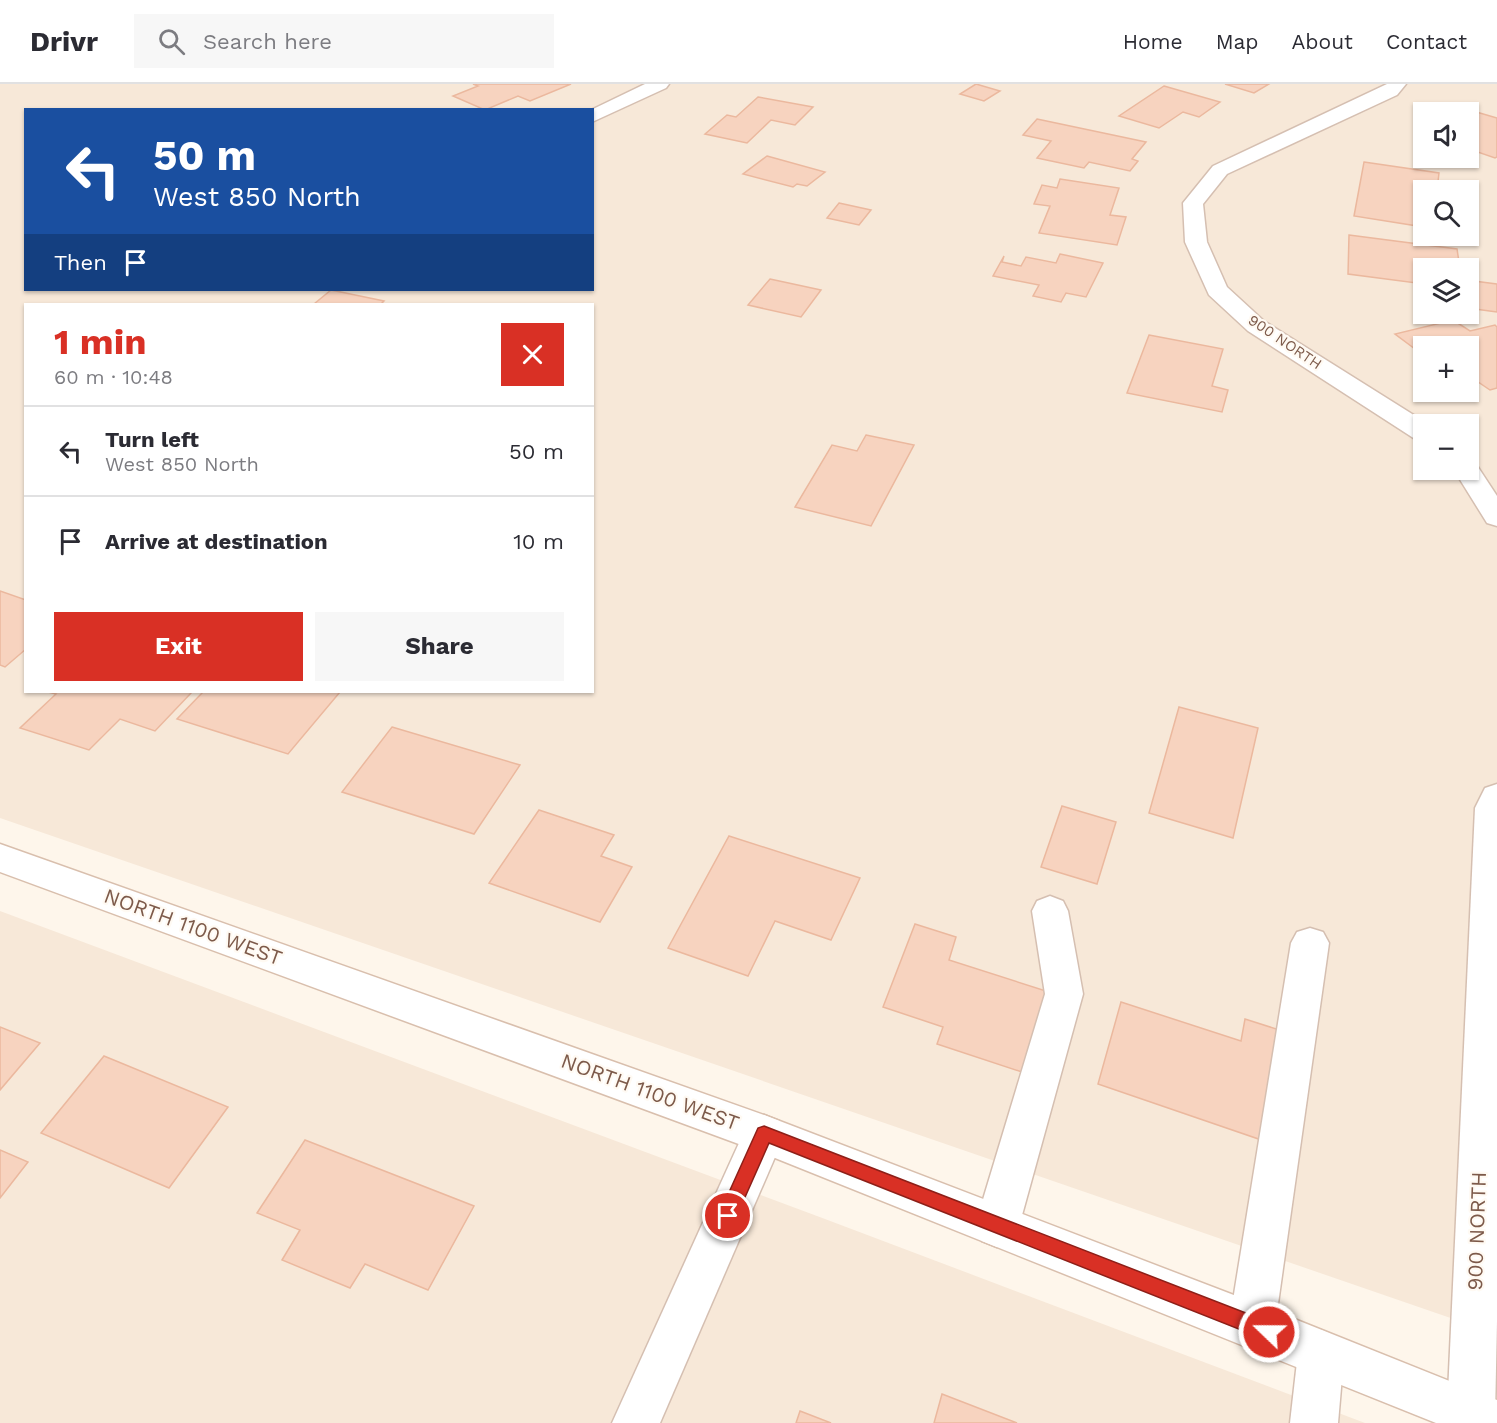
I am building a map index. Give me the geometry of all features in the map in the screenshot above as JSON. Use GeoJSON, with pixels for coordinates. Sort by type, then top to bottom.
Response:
{"type":"FeatureCollection","features":[{"type":"Feature","properties":{"kind":"street"},"geometry":{"type":"LineString","coordinates":[[594,115],[660,84]]}},
{"type":"Feature","properties":{"kind":"street","name":"900 NORTH"},"geometry":{"type":"LineString","coordinates":[[1397,84],[1390,91],[1220,170],[1193,203],[1196,242],[1216,290],[1256,326],[1413,426]]}},
{"type":"Feature","properties":{"kind":"street"},"geometry":{"type":"LineString","coordinates":[[1473,480],[1497,517]]}},
{"type":"Feature","properties":{"kind":"street","name":"900 NORTH"},"geometry":{"type":"LineString","coordinates":[[1482,1419],[1492,808],[1497,797]]}},
{"type":"Feature","properties":{"kind":"street","name":"NORTH 1100 WEST"},"geometry":{"type":"LineString","coordinates":[[0,858],[764,1134],[1252,1324],[1482,1419]]}},
{"type":"Feature","properties":{"kind":"street"},"geometry":{"type":"LineString","coordinates":[[997,1226],[1064,994],[1050,911]]}},
{"type":"Feature","properties":{"kind":"street"},"geometry":{"type":"LineString","coordinates":[[1252,1324],[1310,943]]}},
{"type":"Feature","properties":{"kind":"street"},"geometry":{"type":"LineString","coordinates":[[636,1423],[764,1134]]}},
{"type":"Feature","properties":{"kind":"street"},"geometry":{"type":"LineString","coordinates":[[1314,1423],[1321,1353]]}},
{"type":"Feature","properties":{"kind":"shaded area"},"geometry":{"type":"Polygon","coordinates":[[[0,84],[1497,84],[1497,1334],[0,818],[0,84]]]}},
{"type":"Feature","properties":{"kind":"shaded area"},"geometry":{"type":"Polygon","coordinates":[[[0,911],[825,1219],[1365,1423],[0,1423],[0,911]]]}},
{"type":"Feature","properties":{"kind":"building"},"geometry":{"type":"Polygon","coordinates":[[[473,84],[571,84],[530,101],[518,96],[490,108],[480,108],[453,96],[478,86],[473,84]]]}},
{"type":"Feature","properties":{"kind":"building"},"geometry":{"type":"Polygon","coordinates":[[[976,84],[1000,91],[984,101],[960,94],[976,84]]]}},
{"type":"Feature","properties":{"kind":"building"},"geometry":{"type":"Polygon","coordinates":[[[1225,84],[1269,84],[1254,93],[1225,84]]]}},
{"type":"Feature","properties":{"kind":"building"},"geometry":{"type":"Polygon","coordinates":[[[1164,86],[1220,102],[1199,117],[1183,112],[1159,128],[1119,116],[1164,86]]]}},
{"type":"Feature","properties":{"kind":"building"},"geometry":{"type":"Polygon","coordinates":[[[758,97],[813,107],[795,125],[771,120],[747,143],[705,134],[727,115],[736,117],[758,97]]]}},
{"type":"Feature","properties":{"kind":"building"},"geometry":{"type":"Polygon","coordinates":[[[1479,113],[1497,118],[1497,157],[1479,152],[1479,113]]]}},
{"type":"Feature","properties":{"kind":"building"},"geometry":{"type":"Polygon","coordinates":[[[1037,119],[1146,142],[1132,159],[1138,161],[1130,171],[1089,162],[1084,168],[1037,158],[1051,141],[1023,135],[1037,119]]]}},
{"type":"Feature","properties":{"kind":"building"},"geometry":{"type":"Polygon","coordinates":[[[767,156],[825,172],[807,186],[797,184],[793,187],[743,174],[767,156]]]}},
{"type":"Feature","properties":{"kind":"building"},"geometry":{"type":"Polygon","coordinates":[[[1364,162],[1439,173],[1438,180],[1413,180],[1413,225],[1354,216],[1364,162]]]}},
{"type":"Feature","properties":{"kind":"building"},"geometry":{"type":"Polygon","coordinates":[[[1060,179],[1119,188],[1110,215],[1126,217],[1117,245],[1039,233],[1050,206],[1034,204],[1042,185],[1057,188],[1060,179]]]}},
{"type":"Feature","properties":{"kind":"building"},"geometry":{"type":"Polygon","coordinates":[[[839,203],[871,210],[859,225],[827,218],[839,203]]]}},
{"type":"Feature","properties":{"kind":"building"},"geometry":{"type":"Polygon","coordinates":[[[1349,235],[1413,243],[1413,246],[1457,249],[1458,258],[1413,258],[1413,283],[1348,274],[1349,235]]]}},
{"type":"Feature","properties":{"kind":"building"},"geometry":{"type":"Polygon","coordinates":[[[1060,254],[1103,263],[1086,297],[1066,293],[1061,302],[1033,296],[1039,285],[993,276],[1004,256],[1002,262],[1021,266],[1026,257],[1056,263],[1060,254]]]}},
{"type":"Feature","properties":{"kind":"building"},"geometry":{"type":"Polygon","coordinates":[[[770,279],[821,290],[801,317],[748,305],[770,279]]]}},
{"type":"Feature","properties":{"kind":"building"},"geometry":{"type":"Polygon","coordinates":[[[1479,282],[1497,284],[1497,312],[1479,310],[1479,282]]]}},
{"type":"Feature","properties":{"kind":"building"},"geometry":{"type":"Polygon","coordinates":[[[330,291],[384,301],[382,303],[315,303],[330,291]]]}},
{"type":"Feature","properties":{"kind":"building"},"geometry":{"type":"Polygon","coordinates":[[[1436,324],[1459,324],[1470,331],[1495,325],[1497,327],[1497,388],[1490,390],[1479,382],[1479,336],[1413,336],[1413,348],[1395,334],[1436,324]]]}},
{"type":"Feature","properties":{"kind":"building"},"geometry":{"type":"Polygon","coordinates":[[[1149,335],[1223,349],[1212,386],[1228,390],[1222,412],[1127,393],[1149,335]]]}},
{"type":"Feature","properties":{"kind":"building"},"geometry":{"type":"Polygon","coordinates":[[[866,435],[914,445],[871,526],[795,507],[832,445],[857,451],[866,435]]]}},
{"type":"Feature","properties":{"kind":"building"},"geometry":{"type":"Polygon","coordinates":[[[0,591],[24,599],[24,651],[5,667],[0,665],[0,591]]]}},
{"type":"Feature","properties":{"kind":"building"},"geometry":{"type":"Polygon","coordinates":[[[52,693],[191,693],[155,731],[120,719],[89,750],[20,728],[56,694],[52,693]]]}},
{"type":"Feature","properties":{"kind":"building"},"geometry":{"type":"Polygon","coordinates":[[[202,693],[339,693],[288,754],[177,719],[202,693]]]}},
{"type":"Feature","properties":{"kind":"building"},"geometry":{"type":"Polygon","coordinates":[[[1179,707],[1258,728],[1233,838],[1149,813],[1179,707]]]}},
{"type":"Feature","properties":{"kind":"building"},"geometry":{"type":"Polygon","coordinates":[[[392,727],[520,765],[474,834],[342,792],[392,727]]]}},
{"type":"Feature","properties":{"kind":"building"},"geometry":{"type":"Polygon","coordinates":[[[1062,806],[1116,822],[1097,884],[1041,867],[1062,806]]]}},
{"type":"Feature","properties":{"kind":"building"},"geometry":{"type":"Polygon","coordinates":[[[539,810],[614,835],[601,856],[632,867],[600,922],[489,883],[539,810]]]}},
{"type":"Feature","properties":{"kind":"building"},"geometry":{"type":"Polygon","coordinates":[[[729,836],[860,878],[831,940],[775,921],[748,976],[668,948],[729,836]]]}},
{"type":"Feature","properties":{"kind":"building"},"geometry":{"type":"Polygon","coordinates":[[[915,924],[956,937],[949,960],[1049,992],[1025,1073],[937,1044],[943,1027],[883,1007],[915,924]]]}},
{"type":"Feature","properties":{"kind":"building"},"geometry":{"type":"Polygon","coordinates":[[[1121,1002],[1241,1041],[1245,1019],[1292,1034],[1273,1144],[1098,1084],[1121,1002]]]}},
{"type":"Feature","properties":{"kind":"building"},"geometry":{"type":"Polygon","coordinates":[[[0,1027],[40,1043],[0,1090],[0,1027]]]}},
{"type":"Feature","properties":{"kind":"building"},"geometry":{"type":"Polygon","coordinates":[[[104,1056],[228,1107],[169,1188],[41,1133],[104,1056]]]}},
{"type":"Feature","properties":{"kind":"building"},"geometry":{"type":"Polygon","coordinates":[[[305,1140],[474,1206],[428,1290],[365,1264],[350,1288],[282,1260],[300,1230],[257,1213],[305,1140]]]}},
{"type":"Feature","properties":{"kind":"building"},"geometry":{"type":"Polygon","coordinates":[[[0,1150],[28,1162],[0,1198],[0,1150]]]}},
{"type":"Feature","properties":{"kind":"building"},"geometry":{"type":"Polygon","coordinates":[[[942,1394],[1017,1423],[934,1423],[942,1394]]]}},
{"type":"Feature","properties":{"kind":"building"},"geometry":{"type":"Polygon","coordinates":[[[800,1411],[831,1423],[796,1423],[800,1411]]]}},
{"type":"Feature","properties":{"kind":"route"},"geometry":{"type":"LineString","coordinates":[[728,1216],[764,1134],[1269,1332]]}}]}
